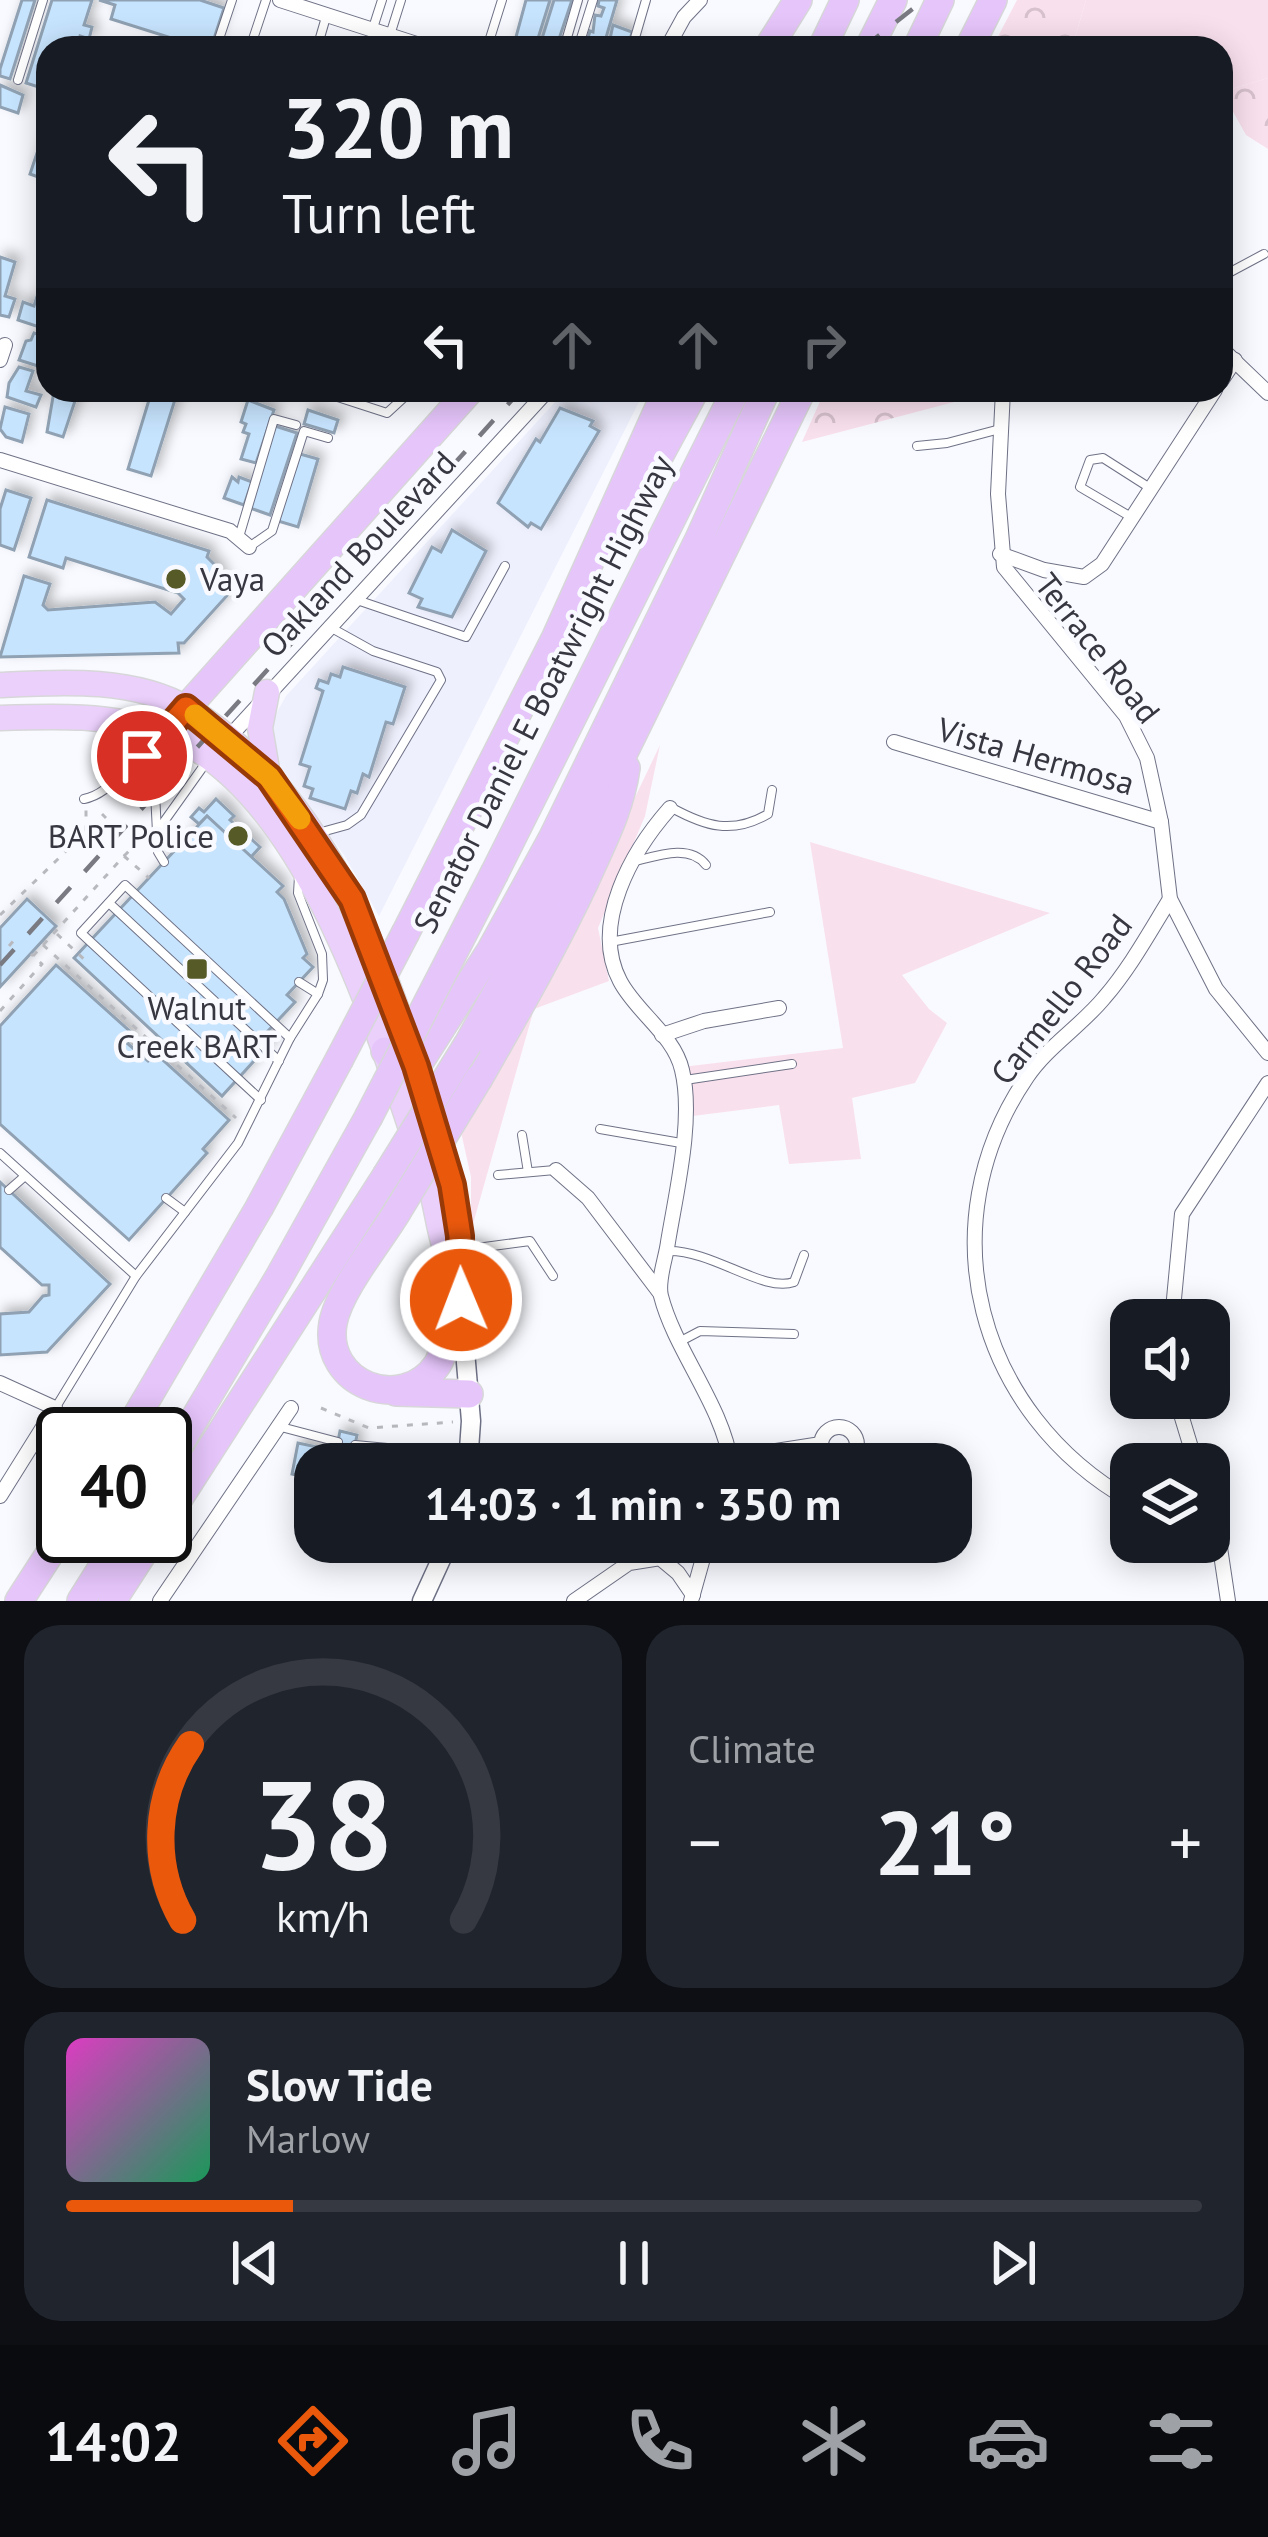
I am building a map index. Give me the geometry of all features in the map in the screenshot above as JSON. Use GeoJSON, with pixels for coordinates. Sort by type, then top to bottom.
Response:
{"type":"FeatureCollection","features":[{"type":"Feature","properties":{"kind":"highway"},"geometry":{"type":"LineString","coordinates":[[758,36],[780,0]]}},
{"type":"Feature","properties":{"kind":"highway"},"geometry":{"type":"LineString","coordinates":[[776,36],[798,0]]}},
{"type":"Feature","properties":{"kind":"highway"},"geometry":{"type":"LineString","coordinates":[[828,36],[845,0]]}},
{"type":"Feature","properties":{"kind":"highway"},"geometry":{"type":"LineString","coordinates":[[875,36],[893,0]]}},
{"type":"Feature","properties":{"kind":"highway"},"geometry":{"type":"LineString","coordinates":[[923,36],[940,0]]}},
{"type":"Feature","properties":{"kind":"highway"},"geometry":{"type":"LineString","coordinates":[[975,36],[992,0]]}},
{"type":"Feature","properties":{"kind":"highway"},"geometry":{"type":"LineString","coordinates":[[159,743],[459,402]]}},
{"type":"Feature","properties":{"kind":"highway","name":"Senator Daniel E Boatwright Highway"},"geometry":{"type":"LineString","coordinates":[[142,1407],[340,1060],[556,637],[662,402]]}},
{"type":"Feature","properties":{"kind":"highway"},"geometry":{"type":"LineString","coordinates":[[556,637],[640,496],[688,402]]}},
{"type":"Feature","properties":{"kind":"highway","name":"Senator Daniel E Boatwright Highway"},"geometry":{"type":"LineString","coordinates":[[192,1423],[368,1118],[730,402]]}},
{"type":"Feature","properties":{"kind":"highway"},"geometry":{"type":"LineString","coordinates":[[385,1051],[401,1069],[416,1066],[491,950],[552,839],[761,402]]}},
{"type":"Feature","properties":{"kind":"highway"},"geometry":{"type":"LineString","coordinates":[[192,1478],[468,1044],[544,911],[796,402]]}},
{"type":"Feature","properties":{"kind":"highway"},"geometry":{"type":"LineString","coordinates":[[0,685],[61,682],[122,687],[186,708],[218,748],[300,865],[340,939],[385,1051],[433,1194],[444,1254],[459,1263]]}},
{"type":"Feature","properties":{"kind":"highway"},"geometry":{"type":"LineString","coordinates":[[267,692],[260,728],[269,777]]}},
{"type":"Feature","properties":{"kind":"highway"},"geometry":{"type":"LineString","coordinates":[[0,718],[99,718],[159,743],[218,748],[269,777],[352,899],[416,1066],[452,1185],[459,1263],[439,1363],[410,1385],[389,1391]]}},
{"type":"Feature","properties":{"kind":"highway"},"geometry":{"type":"LineString","coordinates":[[469,1394],[366,1387],[338,1362],[332,1345],[333,1322],[538,976],[621,803],[628,746]]}},
{"type":"Feature","properties":{"kind":"highway"},"geometry":{"type":"LineString","coordinates":[[19,1601],[44,1563]]}},
{"type":"Feature","properties":{"kind":"highway"},"geometry":{"type":"LineString","coordinates":[[80,1601],[105,1563]]}},
{"type":"Feature","properties":{"kind":"highway"},"geometry":{"type":"LineString","coordinates":[[112,1601],[137,1563]]}},
{"type":"Feature","properties":{"kind":"street"},"geometry":{"type":"LineString","coordinates":[[280,0],[393,36]]}},
{"type":"Feature","properties":{"kind":"street"},"geometry":{"type":"LineString","coordinates":[[674,36],[700,0]]}},
{"type":"Feature","properties":{"kind":"street"},"geometry":{"type":"LineString","coordinates":[[0,360],[5,344]]}},
{"type":"Feature","properties":{"kind":"street"},"geometry":{"type":"LineString","coordinates":[[1233,363],[1235,360],[1268,393]]}},
{"type":"Feature","properties":{"kind":"street","name":"Oakland Boulevard"},"geometry":{"type":"LineString","coordinates":[[218,748],[537,402]]}},
{"type":"Feature","properties":{"kind":"street","name":"Terrace Road"},"geometry":{"type":"LineString","coordinates":[[1002,402],[1000,554],[1012,582],[1126,716],[1147,758],[1170,899],[1216,988],[1268,1053]]}},
{"type":"Feature","properties":{"kind":"street"},"geometry":{"type":"LineString","coordinates":[[1000,554],[1044,570],[1084,577],[1102,564],[1207,402]]}},
{"type":"Feature","properties":{"kind":"street"},"geometry":{"type":"LineString","coordinates":[[0,460],[230,531],[244,543]]}},
{"type":"Feature","properties":{"kind":"street","name":"Vista Hermosa"},"geometry":{"type":"LineString","coordinates":[[894,742],[1161,822]]}},
{"type":"Feature","properties":{"kind":"street"},"geometry":{"type":"LineString","coordinates":[[660,1293],[686,1106],[682,1067],[619,980],[608,942],[613,906],[656,824],[670,808]]}},
{"type":"Feature","properties":{"kind":"street","name":"Carmello Road"},"geometry":{"type":"LineString","coordinates":[[1110,1490],[1065,1454],[1006,1378],[979,1296],[971,1245],[997,1130],[1029,1074],[1126,971],[1170,899]]}},
{"type":"Feature","properties":{"kind":"street"},"geometry":{"type":"LineString","coordinates":[[662,1035],[704,1021],[779,1008]]}},
{"type":"Feature","properties":{"kind":"street"},"geometry":{"type":"LineString","coordinates":[[1174,1299],[1182,1214],[1268,1083]]}},
{"type":"Feature","properties":{"kind":"street"},"geometry":{"type":"LineString","coordinates":[[556,1169],[588,1198],[660,1293],[724,1443]]}},
{"type":"Feature","properties":{"kind":"street"},"geometry":{"type":"LineString","coordinates":[[459,1263],[469,1394],[468,1443]]}},
{"type":"Feature","properties":{"kind":"street"},"geometry":{"type":"LineString","coordinates":[[0,1382],[53,1407]]}},
{"type":"Feature","properties":{"kind":"street"},"geometry":{"type":"LineString","coordinates":[[160,1601],[291,1408]]}},
{"type":"Feature","properties":{"kind":"street"},"geometry":{"type":"LineString","coordinates":[[0,1496],[36,1438]]}},
{"type":"Feature","properties":{"kind":"street"},"geometry":{"type":"LineString","coordinates":[[422,1601],[439,1563]]}},
{"type":"Feature","properties":{"kind":"street"},"geometry":{"type":"LineString","coordinates":[[574,1601],[629,1563]]}},
{"type":"Feature","properties":{"kind":"street"},"geometry":{"type":"LineString","coordinates":[[666,1563],[679,1573],[692,1598]]}},
{"type":"Feature","properties":{"kind":"street"},"geometry":{"type":"LineString","coordinates":[[692,1598],[703,1563]]}},
{"type":"Feature","properties":{"kind":"street"},"geometry":{"type":"LineString","coordinates":[[1219,1563],[1228,1601]]}},
{"type":"Feature","properties":{"kind":"lane"},"geometry":{"type":"LineString","coordinates":[[18,80],[43,0]]}},
{"type":"Feature","properties":{"kind":"lane"},"geometry":{"type":"LineString","coordinates":[[220,36],[232,0]]}},
{"type":"Feature","properties":{"kind":"lane"},"geometry":{"type":"LineString","coordinates":[[254,36],[266,0]]}},
{"type":"Feature","properties":{"kind":"lane"},"geometry":{"type":"LineString","coordinates":[[373,30],[382,0]]}},
{"type":"Feature","properties":{"kind":"lane"},"geometry":{"type":"LineString","coordinates":[[390,35],[401,0]]}},
{"type":"Feature","properties":{"kind":"lane"},"geometry":{"type":"LineString","coordinates":[[491,36],[502,0]]}},
{"type":"Feature","properties":{"kind":"lane"},"geometry":{"type":"LineString","coordinates":[[568,36],[578,0]]}},
{"type":"Feature","properties":{"kind":"lane"},"geometry":{"type":"LineString","coordinates":[[582,36],[593,0]]}},
{"type":"Feature","properties":{"kind":"lane"},"geometry":{"type":"LineString","coordinates":[[636,36],[646,0]]}},
{"type":"Feature","properties":{"kind":"lane"},"geometry":{"type":"LineString","coordinates":[[320,36],[326,15]]}},
{"type":"Feature","properties":{"kind":"lane"},"geometry":{"type":"LineString","coordinates":[[1233,271],[1264,254]]}},
{"type":"Feature","properties":{"kind":"lane"},"geometry":{"type":"LineString","coordinates":[[353,402],[387,413],[399,402]]}},
{"type":"Feature","properties":{"kind":"lane"},"geometry":{"type":"LineString","coordinates":[[244,543],[274,419],[296,425]]}},
{"type":"Feature","properties":{"kind":"lane"},"geometry":{"type":"LineString","coordinates":[[917,446],[1001,429]]}},
{"type":"Feature","properties":{"kind":"lane"},"geometry":{"type":"LineString","coordinates":[[244,543],[272,531],[304,431],[328,438]]}},
{"type":"Feature","properties":{"kind":"lane"},"geometry":{"type":"LineString","coordinates":[[1132,518],[1080,487],[1090,460],[1103,458],[1152,488]]}},
{"type":"Feature","properties":{"kind":"lane"},"geometry":{"type":"LineString","coordinates":[[353,598],[466,638],[505,566]]}},
{"type":"Feature","properties":{"kind":"lane"},"geometry":{"type":"LineString","coordinates":[[311,836],[347,825],[361,815],[440,686],[437,672],[373,651],[328,626]]}},
{"type":"Feature","properties":{"kind":"lane"},"geometry":{"type":"LineString","coordinates":[[99,718],[111,736],[122,774]]}},
{"type":"Feature","properties":{"kind":"lane"},"geometry":{"type":"LineString","coordinates":[[85,804],[159,743]]}},
{"type":"Feature","properties":{"kind":"lane"},"geometry":{"type":"LineString","coordinates":[[159,743],[153,832],[164,862]]}},
{"type":"Feature","properties":{"kind":"lane"},"geometry":{"type":"LineString","coordinates":[[153,832],[218,748]]}},
{"type":"Feature","properties":{"kind":"lane"},"geometry":{"type":"LineString","coordinates":[[670,808],[711,827],[739,825],[767,814],[772,790]]}},
{"type":"Feature","properties":{"kind":"lane"},"geometry":{"type":"LineString","coordinates":[[635,861],[685,852],[700,857],[706,865]]}},
{"type":"Feature","properties":{"kind":"lane"},"geometry":{"type":"LineString","coordinates":[[56,1407],[136,1276],[246,1127],[290,1038],[318,994],[322,954],[298,893],[300,865]]}},
{"type":"Feature","properties":{"kind":"lane"},"geometry":{"type":"LineString","coordinates":[[262,1100],[81,933],[124,885],[290,1038]]}},
{"type":"Feature","properties":{"kind":"lane"},"geometry":{"type":"LineString","coordinates":[[109,902],[279,1061]]}},
{"type":"Feature","properties":{"kind":"lane"},"geometry":{"type":"LineString","coordinates":[[608,942],[770,912]]}},
{"type":"Feature","properties":{"kind":"lane"},"geometry":{"type":"LineString","coordinates":[[299,982],[318,994]]}},
{"type":"Feature","properties":{"kind":"lane"},"geometry":{"type":"LineString","coordinates":[[683,1080],[792,1064]]}},
{"type":"Feature","properties":{"kind":"lane"},"geometry":{"type":"LineString","coordinates":[[600,1129],[682,1144]]}},
{"type":"Feature","properties":{"kind":"lane"},"geometry":{"type":"LineString","coordinates":[[522,1135],[528,1172]]}},
{"type":"Feature","properties":{"kind":"lane"},"geometry":{"type":"LineString","coordinates":[[0,1154],[136,1276]]}},
{"type":"Feature","properties":{"kind":"lane"},"geometry":{"type":"LineString","coordinates":[[498,1175],[556,1169]]}},
{"type":"Feature","properties":{"kind":"lane"},"geometry":{"type":"LineString","coordinates":[[9,1190],[25,1176]]}},
{"type":"Feature","properties":{"kind":"lane"},"geometry":{"type":"LineString","coordinates":[[166,1198],[185,1212]]}},
{"type":"Feature","properties":{"kind":"lane"},"geometry":{"type":"LineString","coordinates":[[459,1263],[530,1241],[553,1276]]}},
{"type":"Feature","properties":{"kind":"lane"},"geometry":{"type":"LineString","coordinates":[[667,1251],[692,1251],[768,1284],[784,1286],[794,1282],[804,1255]]}},
{"type":"Feature","properties":{"kind":"lane"},"geometry":{"type":"LineString","coordinates":[[681,1341],[700,1331],[794,1334]]}},
{"type":"Feature","properties":{"kind":"lane"},"geometry":{"type":"LineString","coordinates":[[279,1426],[338,1442]]}},
{"type":"Feature","properties":{"kind":"path"},"geometry":{"type":"LineString","coordinates":[[0,915],[86,832],[85,804]]}},
{"type":"Feature","properties":{"kind":"path"},"geometry":{"type":"LineString","coordinates":[[0,1011],[42,964],[32,955],[124,856],[153,832]]}},
{"type":"Feature","properties":{"kind":"path"},"geometry":{"type":"LineString","coordinates":[[128,841],[134,846]]}},
{"type":"Feature","properties":{"kind":"path"},"geometry":{"type":"LineString","coordinates":[[124,856],[149,878]]}},
{"type":"Feature","properties":{"kind":"path"},"geometry":{"type":"LineString","coordinates":[[55,932],[87,962]]}},
{"type":"Feature","properties":{"kind":"path"},"geometry":{"type":"LineString","coordinates":[[9,946],[15,939]]}},
{"type":"Feature","properties":{"kind":"path"},"geometry":{"type":"LineString","coordinates":[[43,945],[246,1127]]}},
{"type":"Feature","properties":{"kind":"path"},"geometry":{"type":"LineString","coordinates":[[321,1408],[368,1428],[455,1422]]}},
{"type":"Feature","properties":{"kind":"shaded area"},"geometry":{"type":"Polygon","coordinates":[[[555,402],[639,402],[379,916],[344,855],[282,769],[272,744],[272,721],[286,696],[555,402]]]}},
{"type":"Feature","properties":{"kind":"green space"},"geometry":{"type":"Polygon","coordinates":[[[1017,0],[1086,0],[1076,36],[998,36],[1017,0]]]}},
{"type":"Feature","properties":{"kind":"green space"},"geometry":{"type":"Polygon","coordinates":[[[1086,0],[1268,0],[1268,78],[1233,89],[1233,36],[1076,36],[1086,0]]]}},
{"type":"Feature","properties":{"kind":"green space"},"geometry":{"type":"Polygon","coordinates":[[[1268,78],[1268,149],[1246,135],[1233,112],[1233,89],[1268,78]]]}},
{"type":"Feature","properties":{"kind":"green space"},"geometry":{"type":"Polygon","coordinates":[[[820,402],[954,402],[802,442],[820,402]]]}},
{"type":"Feature","properties":{"kind":"green space"},"geometry":{"type":"Polygon","coordinates":[[[660,745],[645,816],[598,928],[609,981],[534,1009],[660,745]]]}},
{"type":"Feature","properties":{"kind":"green space"},"geometry":{"type":"Polygon","coordinates":[[[810,842],[1050,913],[902,975],[947,1023],[915,1083],[852,1098],[861,1159],[789,1164],[779,1105],[685,1117],[682,1067],[843,1048],[810,842]]]}},
{"type":"Feature","properties":{"kind":"green space"},"geometry":{"type":"Polygon","coordinates":[[[534,1009],[471,1231],[471,1177],[461,1132],[534,1009]]]}},
{"type":"Feature","properties":{"kind":"building"},"geometry":{"type":"Polygon","coordinates":[[[22,0],[35,0],[10,79],[0,76],[0,69],[22,0]]]}},
{"type":"Feature","properties":{"kind":"building"},"geometry":{"type":"Polygon","coordinates":[[[52,0],[92,0],[84,25],[92,27],[90,36],[41,36],[52,0]]]}},
{"type":"Feature","properties":{"kind":"building"},"geometry":{"type":"Polygon","coordinates":[[[99,0],[200,0],[224,8],[215,36],[165,36],[111,19],[115,5],[99,0]]]}},
{"type":"Feature","properties":{"kind":"building"},"geometry":{"type":"Polygon","coordinates":[[[526,0],[550,0],[539,36],[516,36],[526,0]]]}},
{"type":"Feature","properties":{"kind":"building"},"geometry":{"type":"Polygon","coordinates":[[[554,0],[572,0],[560,36],[543,36],[554,0]]]}},
{"type":"Feature","properties":{"kind":"building"},"geometry":{"type":"Polygon","coordinates":[[[599,0],[617,0],[606,36],[588,36],[595,15],[601,16],[604,8],[598,6],[599,0]]]}},
{"type":"Feature","properties":{"kind":"building"},"geometry":{"type":"Polygon","coordinates":[[[613,25],[632,32],[631,36],[611,36],[613,25]]]}},
{"type":"Feature","properties":{"kind":"building"},"geometry":{"type":"Polygon","coordinates":[[[36,51],[36,86],[26,83],[36,51]]]}},
{"type":"Feature","properties":{"kind":"building"},"geometry":{"type":"Polygon","coordinates":[[[0,85],[23,95],[18,113],[0,107],[0,85]]]}},
{"type":"Feature","properties":{"kind":"building"},"geometry":{"type":"Polygon","coordinates":[[[0,257],[15,262],[5,296],[15,299],[9,317],[0,315],[0,257]]]}},
{"type":"Feature","properties":{"kind":"building"},"geometry":{"type":"Polygon","coordinates":[[[36,300],[36,326],[18,320],[23,302],[34,306],[36,300]]]}},
{"type":"Feature","properties":{"kind":"building"},"geometry":{"type":"Polygon","coordinates":[[[36,334],[36,365],[19,360],[26,341],[36,334]]]}},
{"type":"Feature","properties":{"kind":"building"},"geometry":{"type":"Polygon","coordinates":[[[19,367],[33,371],[26,391],[36,394],[36,407],[7,397],[19,367]]]}},
{"type":"Feature","properties":{"kind":"building"},"geometry":{"type":"Polygon","coordinates":[[[52,402],[75,402],[63,437],[47,432],[52,402]]]}},
{"type":"Feature","properties":{"kind":"building"},"geometry":{"type":"Polygon","coordinates":[[[148,402],[174,402],[151,476],[128,469],[148,402]]]}},
{"type":"Feature","properties":{"kind":"building"},"geometry":{"type":"Polygon","coordinates":[[[247,402],[274,410],[256,463],[241,459],[249,434],[243,432],[246,424],[241,422],[247,402]]]}},
{"type":"Feature","properties":{"kind":"building"},"geometry":{"type":"Polygon","coordinates":[[[5,407],[29,414],[22,442],[6,437],[0,429],[5,407]]]}},
{"type":"Feature","properties":{"kind":"building"},"geometry":{"type":"Polygon","coordinates":[[[560,408],[593,421],[590,426],[599,431],[541,529],[531,523],[528,527],[498,503],[560,408]]]}},
{"type":"Feature","properties":{"kind":"building"},"geometry":{"type":"Polygon","coordinates":[[[308,410],[338,420],[334,433],[304,424],[308,410]]]}},
{"type":"Feature","properties":{"kind":"building"},"geometry":{"type":"Polygon","coordinates":[[[275,426],[297,433],[270,515],[250,508],[275,426]]]}},
{"type":"Feature","properties":{"kind":"building"},"geometry":{"type":"Polygon","coordinates":[[[300,454],[318,459],[298,527],[278,521],[300,454]]]}},
{"type":"Feature","properties":{"kind":"building"},"geometry":{"type":"Polygon","coordinates":[[[232,477],[252,482],[244,505],[224,498],[232,477]]]}},
{"type":"Feature","properties":{"kind":"building"},"geometry":{"type":"Polygon","coordinates":[[[6,490],[31,498],[14,550],[0,545],[0,509],[6,490]]]}},
{"type":"Feature","properties":{"kind":"building","name":"Vaya"},"geometry":{"type":"Polygon","coordinates":[[[47,500],[209,551],[207,557],[221,571],[217,576],[233,589],[184,643],[178,643],[179,653],[0,657],[24,576],[50,584],[43,605],[48,610],[155,602],[171,614],[184,599],[178,593],[66,558],[63,568],[29,557],[47,500]]]}},
{"type":"Feature","properties":{"kind":"building"},"geometry":{"type":"Polygon","coordinates":[[[452,530],[486,551],[452,617],[418,607],[422,599],[409,593],[432,547],[441,552],[452,530]]]}},
{"type":"Feature","properties":{"kind":"building"},"geometry":{"type":"Polygon","coordinates":[[[343,667],[405,687],[393,724],[386,722],[369,777],[363,774],[345,809],[310,798],[313,789],[304,786],[310,767],[300,764],[323,691],[316,688],[319,680],[328,683],[331,674],[340,677],[343,667]]]}},
{"type":"Feature","properties":{"kind":"building","name":"BART Police"},"geometry":{"type":"Polygon","coordinates":[[[216,799],[234,816],[230,820],[260,847],[251,857],[207,816],[199,824],[191,817],[216,799]]]}},
{"type":"Feature","properties":{"kind":"building"},"geometry":{"type":"Polygon","coordinates":[[[207,816],[283,886],[277,892],[307,954],[303,958],[313,967],[287,995],[295,1002],[268,1031],[275,1038],[222,1096],[74,958],[207,816]]]}},
{"type":"Feature","properties":{"kind":"building"},"geometry":{"type":"Polygon","coordinates":[[[27,899],[56,926],[0,987],[0,928],[27,899]]]}},
{"type":"Feature","properties":{"kind":"building"},"geometry":{"type":"Polygon","coordinates":[[[56,965],[134,1035],[127,1043],[148,1061],[155,1053],[229,1120],[203,1149],[207,1153],[129,1240],[0,1124],[0,1026],[56,965]]]}},
{"type":"Feature","properties":{"kind":"building"},"geometry":{"type":"Polygon","coordinates":[[[0,1182],[110,1284],[47,1352],[0,1355],[0,1314],[29,1312],[49,1295],[49,1285],[42,1285],[0,1247],[0,1182]]]}},
{"type":"Feature","properties":{"kind":"building"},"geometry":{"type":"Polygon","coordinates":[[[340,1431],[357,1435],[355,1443],[338,1443],[340,1431]]]}},
{"type":"Feature","properties":{"kind":"railway"},"geometry":{"type":"LineString","coordinates":[[878,36],[924,0]]}},
{"type":"Feature","properties":{"kind":"railway"},"geometry":{"type":"LineString","coordinates":[[0,965],[510,402]]}},
{"type":"Feature","properties":{"kind":"slow traffic"},"geometry":{"type":"LineString","coordinates":[[195,715],[269,777],[300,819]]}},
{"type":"Feature","properties":{"kind":"place","name":"Vaya"},"geometry":{"type":"Point","coordinates":[176,579]}},
{"type":"Feature","properties":{"kind":"place","name":"BART Police"},"geometry":{"type":"Point","coordinates":[238,836]}},
{"type":"Feature","properties":{"kind":"place","name":"Walnut Creek BART"},"geometry":{"type":"Point","coordinates":[197,969]}},
{"type":"Feature","properties":{"kind":"route"},"geometry":{"type":"LineString","coordinates":[[142,756],[153,753],[186,708],[269,777],[352,899],[416,1066],[452,1185],[460,1236],[461,1300]]}}]}
